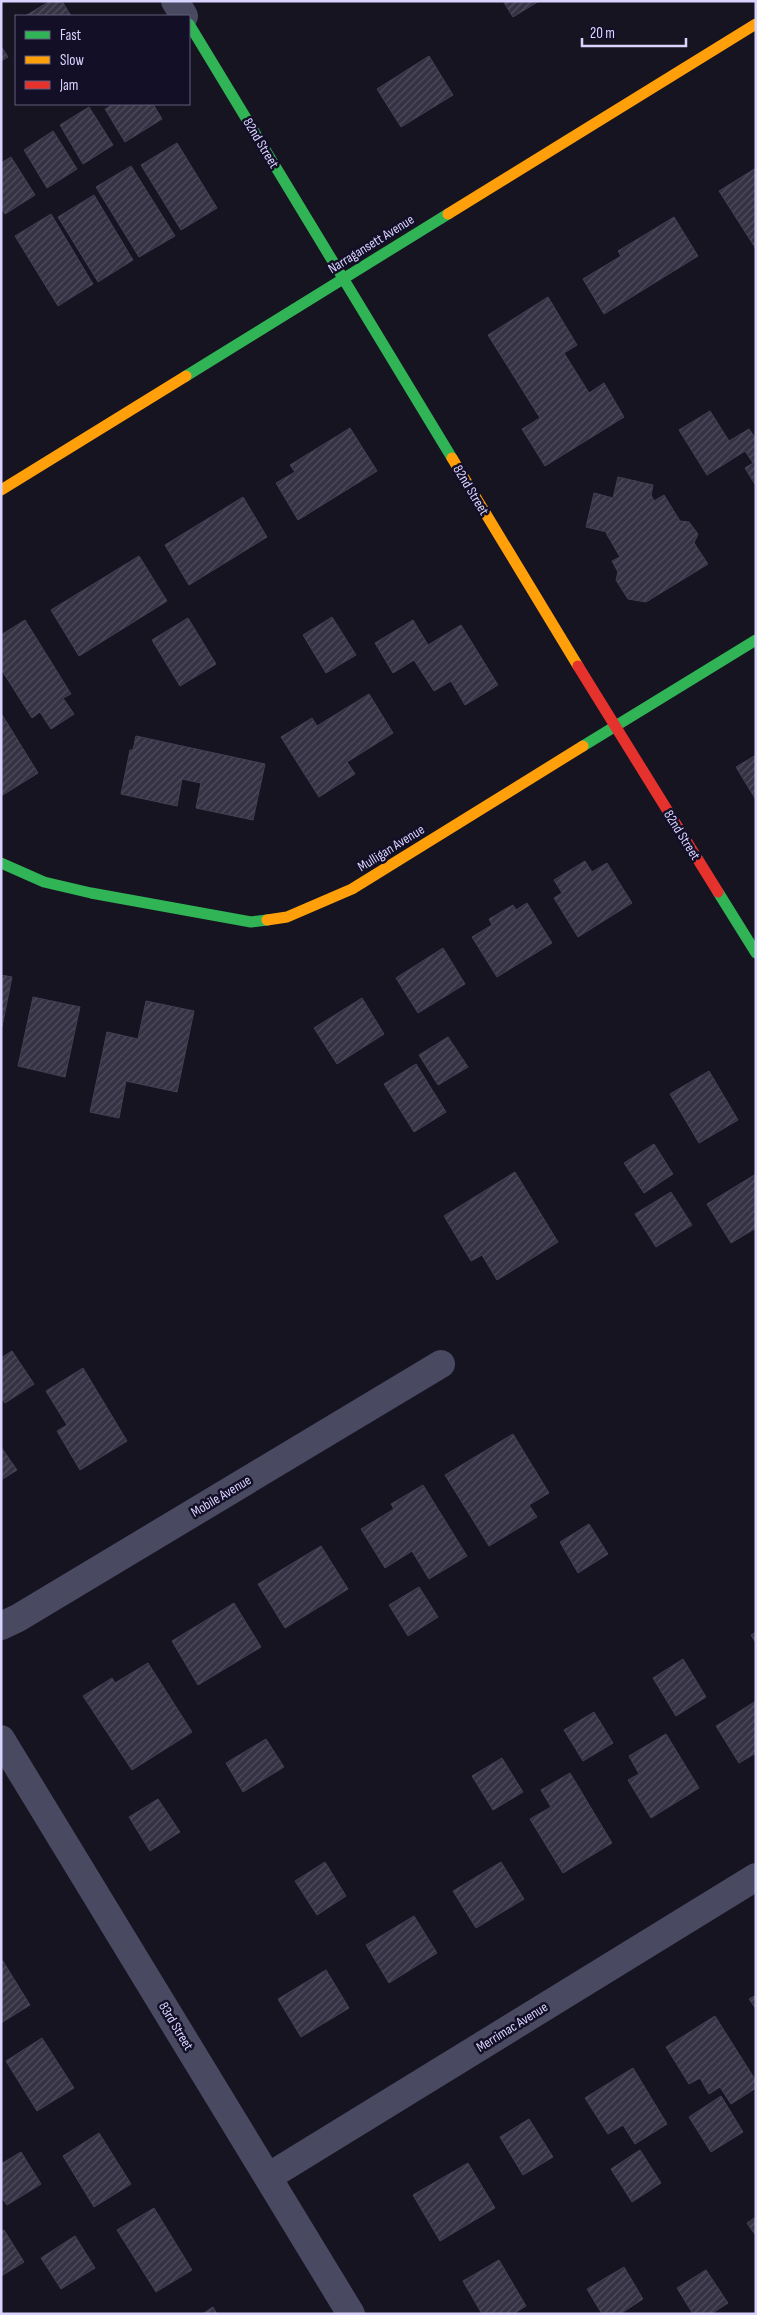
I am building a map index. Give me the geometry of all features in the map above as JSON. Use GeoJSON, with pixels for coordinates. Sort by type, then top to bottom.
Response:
{"type":"FeatureCollection","features":[{"type":"Feature","properties":{"kind":"street"},"geometry":{"type":"LineString","coordinates":[[175,1],[183,15]]}},
{"type":"Feature","properties":{"kind":"street","name":"Narragansett Avenue"},"geometry":{"type":"LineString","coordinates":[[1,490],[756,24]]}},
{"type":"Feature","properties":{"kind":"street","name":"82nd Street"},"geometry":{"type":"LineString","coordinates":[[190,26],[614,728],[756,953]]}},
{"type":"Feature","properties":{"kind":"street","name":"Mulligan Avenue"},"geometry":{"type":"LineString","coordinates":[[1,863],[44,882],[91,893],[251,922],[287,917],[352,889],[756,640]]}},
{"type":"Feature","properties":{"kind":"street","name":"Mobile Avenue"},"geometry":{"type":"LineString","coordinates":[[1,1626],[18,1618],[441,1364]]}},
{"type":"Feature","properties":{"kind":"street","name":"83rd Street"},"geometry":{"type":"LineString","coordinates":[[1,1739],[351,2314]]}},
{"type":"Feature","properties":{"kind":"street","name":"Merrimac Avenue"},"geometry":{"type":"LineString","coordinates":[[268,2177],[756,1877]]}},
{"type":"Feature","properties":{"kind":"building"},"geometry":{"type":"Polygon","coordinates":[[[50,1],[62,1],[70,15],[27,15],[50,1]]]}},
{"type":"Feature","properties":{"kind":"building"},"geometry":{"type":"Polygon","coordinates":[[[503,1],[539,1],[513,17],[503,1]]]}},
{"type":"Feature","properties":{"kind":"building"},"geometry":{"type":"Polygon","coordinates":[[[1,46],[8,57],[1,61],[1,46]]]}},
{"type":"Feature","properties":{"kind":"building"},"geometry":{"type":"Polygon","coordinates":[[[429,56],[453,95],[401,127],[377,89],[429,56]]]}},
{"type":"Feature","properties":{"kind":"building"},"geometry":{"type":"Polygon","coordinates":[[[112,105],[154,105],[162,119],[125,142],[105,109],[112,105]]]}},
{"type":"Feature","properties":{"kind":"building"},"geometry":{"type":"Polygon","coordinates":[[[89,107],[113,145],[83,164],[60,125],[89,107]]]}},
{"type":"Feature","properties":{"kind":"building"},"geometry":{"type":"Polygon","coordinates":[[[53,131],[77,169],[47,188],[24,150],[53,131]]]}},
{"type":"Feature","properties":{"kind":"building"},"geometry":{"type":"Polygon","coordinates":[[[177,143],[217,208],[181,230],[141,165],[177,143]]]}},
{"type":"Feature","properties":{"kind":"building"},"geometry":{"type":"Polygon","coordinates":[[[11,157],[35,195],[5,214],[1,207],[1,163],[11,157]]]}},
{"type":"Feature","properties":{"kind":"building"},"geometry":{"type":"Polygon","coordinates":[[[131,166],[175,236],[139,257],[96,187],[131,166]]]}},
{"type":"Feature","properties":{"kind":"building"},"geometry":{"type":"Polygon","coordinates":[[[756,168],[756,249],[719,191],[756,168]]]}},
{"type":"Feature","properties":{"kind":"building"},"geometry":{"type":"Polygon","coordinates":[[[94,195],[133,260],[98,282],[58,217],[94,195]]]}},
{"type":"Feature","properties":{"kind":"building"},"geometry":{"type":"Polygon","coordinates":[[[51,214],[93,284],[58,306],[15,236],[51,214]]]}},
{"type":"Feature","properties":{"kind":"building"},"geometry":{"type":"Polygon","coordinates":[[[674,217],[698,256],[604,314],[583,279],[621,256],[618,251],[674,217]]]}},
{"type":"Feature","properties":{"kind":"building"},"geometry":{"type":"Polygon","coordinates":[[[548,297],[577,345],[564,353],[589,393],[604,383],[624,417],[545,466],[522,429],[540,418],[488,335],[548,297]]]}},
{"type":"Feature","properties":{"kind":"building"},"geometry":{"type":"Polygon","coordinates":[[[710,411],[729,441],[749,429],[756,439],[756,486],[745,468],[753,463],[745,451],[707,475],[679,430],[710,411]]]}},
{"type":"Feature","properties":{"kind":"building"},"geometry":{"type":"Polygon","coordinates":[[[350,428],[377,471],[298,520],[276,483],[295,472],[290,465],[350,428]]]}},
{"type":"Feature","properties":{"kind":"building"},"geometry":{"type":"Polygon","coordinates":[[[618,477],[653,485],[651,495],[654,501],[664,495],[680,521],[689,522],[698,534],[694,543],[708,564],[646,602],[628,599],[616,580],[618,572],[612,561],[620,557],[607,532],[586,527],[594,493],[613,498],[618,477]]]}},
{"type":"Feature","properties":{"kind":"building"},"geometry":{"type":"Polygon","coordinates":[[[243,497],[267,537],[189,585],[165,545],[243,497]]]}},
{"type":"Feature","properties":{"kind":"building"},"geometry":{"type":"Polygon","coordinates":[[[139,556],[167,601],[79,656],[51,610],[139,556]]]}},
{"type":"Feature","properties":{"kind":"building"},"geometry":{"type":"Polygon","coordinates":[[[332,617],[356,655],[326,673],[303,635],[332,617]]]}},
{"type":"Feature","properties":{"kind":"building"},"geometry":{"type":"Polygon","coordinates":[[[188,618],[216,664],[180,686],[152,640],[188,618]]]}},
{"type":"Feature","properties":{"kind":"building"},"geometry":{"type":"Polygon","coordinates":[[[25,620],[71,694],[63,698],[74,714],[51,729],[40,712],[32,718],[1,669],[1,635],[25,620]]]}},
{"type":"Feature","properties":{"kind":"building"},"geometry":{"type":"Polygon","coordinates":[[[413,620],[428,645],[461,625],[498,685],[465,705],[451,681],[434,691],[414,660],[393,673],[375,643],[413,620]]]}},
{"type":"Feature","properties":{"kind":"building"},"geometry":{"type":"Polygon","coordinates":[[[369,694],[393,733],[347,762],[355,774],[319,797],[281,737],[312,718],[317,726],[369,694]]]}},
{"type":"Feature","properties":{"kind":"building"},"geometry":{"type":"Polygon","coordinates":[[[1,713],[38,773],[1,796],[1,713]]]}},
{"type":"Feature","properties":{"kind":"building"},"geometry":{"type":"Polygon","coordinates":[[[136,736],[265,764],[253,820],[196,808],[201,783],[182,779],[177,806],[121,794],[130,750],[133,750],[136,736]]]}},
{"type":"Feature","properties":{"kind":"building"},"geometry":{"type":"Polygon","coordinates":[[[756,755],[756,800],[736,767],[756,755]]]}},
{"type":"Feature","properties":{"kind":"building"},"geometry":{"type":"Polygon","coordinates":[[[585,861],[592,872],[607,863],[632,903],[578,937],[554,898],[562,893],[554,880],[585,861]]]}},
{"type":"Feature","properties":{"kind":"building"},"geometry":{"type":"Polygon","coordinates":[[[527,903],[552,943],[497,977],[472,937],[492,925],[489,919],[513,905],[516,910],[527,903]]]}},
{"type":"Feature","properties":{"kind":"building"},"geometry":{"type":"Polygon","coordinates":[[[443,948],[465,984],[418,1013],[396,978],[443,948]]]}},
{"type":"Feature","properties":{"kind":"building"},"geometry":{"type":"Polygon","coordinates":[[[1,975],[12,977],[2,1027],[1,1026],[1,975]]]}},
{"type":"Feature","properties":{"kind":"building"},"geometry":{"type":"Polygon","coordinates":[[[33,997],[80,1007],[65,1077],[18,1066],[33,997]]]}},
{"type":"Feature","properties":{"kind":"building"},"geometry":{"type":"Polygon","coordinates":[[[362,998],[384,1034],[337,1064],[314,1028],[362,998]]]}},
{"type":"Feature","properties":{"kind":"building"},"geometry":{"type":"Polygon","coordinates":[[[146,1001],[194,1011],[177,1092],[126,1081],[119,1118],[90,1112],[107,1032],[138,1039],[146,1001]]]}},
{"type":"Feature","properties":{"kind":"building"},"geometry":{"type":"Polygon","coordinates":[[[448,1037],[468,1067],[438,1085],[419,1055],[448,1037]]]}},
{"type":"Feature","properties":{"kind":"building"},"geometry":{"type":"Polygon","coordinates":[[[416,1064],[446,1112],[414,1132],[384,1084],[416,1064]]]}},
{"type":"Feature","properties":{"kind":"building"},"geometry":{"type":"Polygon","coordinates":[[[709,1071],[738,1120],[699,1143],[670,1094],[709,1071]]]}},
{"type":"Feature","properties":{"kind":"building"},"geometry":{"type":"Polygon","coordinates":[[[654,1144],[673,1174],[644,1193],[624,1163],[654,1144]]]}},
{"type":"Feature","properties":{"kind":"building"},"geometry":{"type":"Polygon","coordinates":[[[515,1172],[558,1242],[497,1280],[482,1255],[471,1261],[444,1216],[515,1172]]]}},
{"type":"Feature","properties":{"kind":"building"},"geometry":{"type":"Polygon","coordinates":[[[756,1174],[756,1228],[731,1243],[707,1204],[756,1174]]]}},
{"type":"Feature","properties":{"kind":"building"},"geometry":{"type":"Polygon","coordinates":[[[671,1192],[692,1225],[656,1247],[635,1214],[671,1192]]]}},
{"type":"Feature","properties":{"kind":"building"},"geometry":{"type":"Polygon","coordinates":[[[12,1351],[34,1384],[5,1403],[1,1398],[1,1358],[12,1351]]]}},
{"type":"Feature","properties":{"kind":"building"},"geometry":{"type":"Polygon","coordinates":[[[83,1368],[127,1441],[80,1470],[57,1431],[67,1425],[46,1391],[83,1368]]]}},
{"type":"Feature","properties":{"kind":"building"},"geometry":{"type":"Polygon","coordinates":[[[513,1434],[549,1493],[529,1505],[537,1517],[489,1546],[445,1475],[513,1434]]]}},
{"type":"Feature","properties":{"kind":"building"},"geometry":{"type":"Polygon","coordinates":[[[1,1447],[17,1470],[1,1480],[1,1447]]]}},
{"type":"Feature","properties":{"kind":"building"},"geometry":{"type":"Polygon","coordinates":[[[423,1485],[467,1556],[429,1579],[412,1551],[385,1568],[361,1529],[394,1509],[391,1504],[423,1485]]]}},
{"type":"Feature","properties":{"kind":"building"},"geometry":{"type":"Polygon","coordinates":[[[589,1524],[608,1554],[578,1573],[560,1542],[589,1524]]]}},
{"type":"Feature","properties":{"kind":"building"},"geometry":{"type":"Polygon","coordinates":[[[321,1546],[348,1589],[285,1628],[258,1584],[321,1546]]]}},
{"type":"Feature","properties":{"kind":"building"},"geometry":{"type":"Polygon","coordinates":[[[419,1587],[438,1617],[408,1636],[389,1605],[419,1587]]]}},
{"type":"Feature","properties":{"kind":"building"},"geometry":{"type":"Polygon","coordinates":[[[234,1603],[261,1647],[198,1685],[172,1641],[234,1603]]]}},
{"type":"Feature","properties":{"kind":"building"},"geometry":{"type":"Polygon","coordinates":[[[756,1632],[756,1643],[751,1635],[756,1632]]]}},
{"type":"Feature","properties":{"kind":"building"},"geometry":{"type":"Polygon","coordinates":[[[683,1659],[706,1697],[676,1716],[653,1678],[683,1659]]]}},
{"type":"Feature","properties":{"kind":"building"},"geometry":{"type":"Polygon","coordinates":[[[148,1663],[192,1732],[132,1770],[83,1696],[112,1678],[115,1683],[148,1663]]]}},
{"type":"Feature","properties":{"kind":"building"},"geometry":{"type":"Polygon","coordinates":[[[756,1701],[756,1753],[739,1763],[716,1726],[756,1701]]]}},
{"type":"Feature","properties":{"kind":"building"},"geometry":{"type":"Polygon","coordinates":[[[594,1712],[613,1743],[583,1761],[564,1730],[594,1712]]]}},
{"type":"Feature","properties":{"kind":"building"},"geometry":{"type":"Polygon","coordinates":[[[666,1734],[699,1788],[651,1818],[628,1780],[639,1774],[629,1756],[666,1734]]]}},
{"type":"Feature","properties":{"kind":"building"},"geometry":{"type":"Polygon","coordinates":[[[266,1739],[284,1767],[243,1792],[226,1763],[266,1739]]]}},
{"type":"Feature","properties":{"kind":"building"},"geometry":{"type":"Polygon","coordinates":[[[502,1758],[523,1792],[493,1810],[472,1776],[502,1758]]]}},
{"type":"Feature","properties":{"kind":"building"},"geometry":{"type":"Polygon","coordinates":[[[570,1773],[612,1843],[563,1873],[530,1819],[551,1807],[541,1790],[570,1773]]]}},
{"type":"Feature","properties":{"kind":"building"},"geometry":{"type":"Polygon","coordinates":[[[158,1799],[180,1832],[150,1851],[129,1817],[158,1799]]]}},
{"type":"Feature","properties":{"kind":"building"},"geometry":{"type":"Polygon","coordinates":[[[325,1862],[346,1896],[317,1915],[295,1881],[325,1862]]]}},
{"type":"Feature","properties":{"kind":"building"},"geometry":{"type":"Polygon","coordinates":[[[501,1862],[524,1899],[476,1928],[453,1891],[501,1862]]]}},
{"type":"Feature","properties":{"kind":"building"},"geometry":{"type":"Polygon","coordinates":[[[414,1916],[437,1953],[389,1983],[366,1945],[414,1916]]]}},
{"type":"Feature","properties":{"kind":"building"},"geometry":{"type":"Polygon","coordinates":[[[1,1958],[30,2005],[1,2023],[1,1958]]]}},
{"type":"Feature","properties":{"kind":"building"},"geometry":{"type":"Polygon","coordinates":[[[326,1970],[349,2008],[301,2037],[278,1999],[326,1970]]]}},
{"type":"Feature","properties":{"kind":"building"},"geometry":{"type":"Polygon","coordinates":[[[756,1995],[756,2009],[749,1999],[756,1995]]]}},
{"type":"Feature","properties":{"kind":"building"},"geometry":{"type":"Polygon","coordinates":[[[715,2016],[756,2081],[756,2088],[731,2104],[720,2087],[709,2094],[700,2078],[689,2084],[666,2047],[715,2016]]]}},
{"type":"Feature","properties":{"kind":"building"},"geometry":{"type":"Polygon","coordinates":[[[42,2038],[74,2088],[37,2111],[6,2061],[42,2038]]]}},
{"type":"Feature","properties":{"kind":"building"},"geometry":{"type":"Polygon","coordinates":[[[633,2068],[667,2124],[635,2144],[623,2125],[608,2134],[585,2098],[633,2068]]]}},
{"type":"Feature","properties":{"kind":"building"},"geometry":{"type":"Polygon","coordinates":[[[721,2096],[743,2132],[711,2152],[689,2117],[721,2096]]]}},
{"type":"Feature","properties":{"kind":"building"},"geometry":{"type":"Polygon","coordinates":[[[529,2119],[553,2157],[523,2175],[500,2137],[529,2119]]]}},
{"type":"Feature","properties":{"kind":"building"},"geometry":{"type":"Polygon","coordinates":[[[99,2133],[131,2184],[94,2207],[63,2156],[99,2133]]]}},
{"type":"Feature","properties":{"kind":"building"},"geometry":{"type":"Polygon","coordinates":[[[640,2150],[661,2183],[632,2202],[611,2169],[640,2150]]]}},
{"type":"Feature","properties":{"kind":"building"},"geometry":{"type":"Polygon","coordinates":[[[21,2152],[41,2184],[7,2205],[1,2197],[1,2164],[21,2152]]]}},
{"type":"Feature","properties":{"kind":"building"},"geometry":{"type":"Polygon","coordinates":[[[468,2163],[495,2208],[440,2241],[413,2195],[468,2163]]]}},
{"type":"Feature","properties":{"kind":"building"},"geometry":{"type":"Polygon","coordinates":[[[154,2208],[192,2270],[156,2292],[117,2230],[154,2208]]]}},
{"type":"Feature","properties":{"kind":"building"},"geometry":{"type":"Polygon","coordinates":[[[756,2217],[756,2236],[747,2223],[756,2217]]]}},
{"type":"Feature","properties":{"kind":"building"},"geometry":{"type":"Polygon","coordinates":[[[4,2230],[24,2262],[1,2276],[1,2231],[4,2230]]]}},
{"type":"Feature","properties":{"kind":"building"},"geometry":{"type":"Polygon","coordinates":[[[75,2236],[95,2268],[61,2289],[41,2258],[75,2236]]]}},
{"type":"Feature","properties":{"kind":"building"},"geometry":{"type":"Polygon","coordinates":[[[499,2260],[526,2306],[513,2314],[482,2314],[463,2281],[499,2260]]]}},
{"type":"Feature","properties":{"kind":"building"},"geometry":{"type":"Polygon","coordinates":[[[624,2267],[643,2299],[620,2314],[602,2314],[587,2289],[624,2267]]]}},
{"type":"Feature","properties":{"kind":"building"},"geometry":{"type":"Polygon","coordinates":[[[706,2270],[728,2303],[711,2314],[693,2314],[677,2288],[706,2270]]]}},
{"type":"Feature","properties":{"kind":"building"},"geometry":{"type":"Polygon","coordinates":[[[213,2307],[217,2314],[202,2314],[213,2307]]]}},
{"type":"Feature","properties":{"kind":"traffic: fast"},"geometry":{"type":"LineString","coordinates":[[190,26],[452,458]]}},
{"type":"Feature","properties":{"kind":"traffic: fast"},"geometry":{"type":"LineString","coordinates":[[186,376],[448,214]]}},
{"type":"Feature","properties":{"kind":"traffic: fast"},"geometry":{"type":"LineString","coordinates":[[583,746],[756,640]]}},
{"type":"Feature","properties":{"kind":"traffic: fast"},"geometry":{"type":"LineString","coordinates":[[1,863],[44,882],[91,893],[251,922],[267,920]]}},
{"type":"Feature","properties":{"kind":"traffic: fast"},"geometry":{"type":"LineString","coordinates":[[718,892],[756,953]]}},
{"type":"Feature","properties":{"kind":"traffic: slow"},"geometry":{"type":"LineString","coordinates":[[448,214],[756,24]]}},
{"type":"Feature","properties":{"kind":"traffic: slow"},"geometry":{"type":"LineString","coordinates":[[1,490],[186,376]]}},
{"type":"Feature","properties":{"kind":"traffic: slow"},"geometry":{"type":"LineString","coordinates":[[452,458],[578,666]]}},
{"type":"Feature","properties":{"kind":"traffic: slow"},"geometry":{"type":"LineString","coordinates":[[267,920],[287,917],[352,889],[583,746]]}},
{"type":"Feature","properties":{"kind":"traffic: jam"},"geometry":{"type":"LineString","coordinates":[[578,666],[718,892]]}}]}
